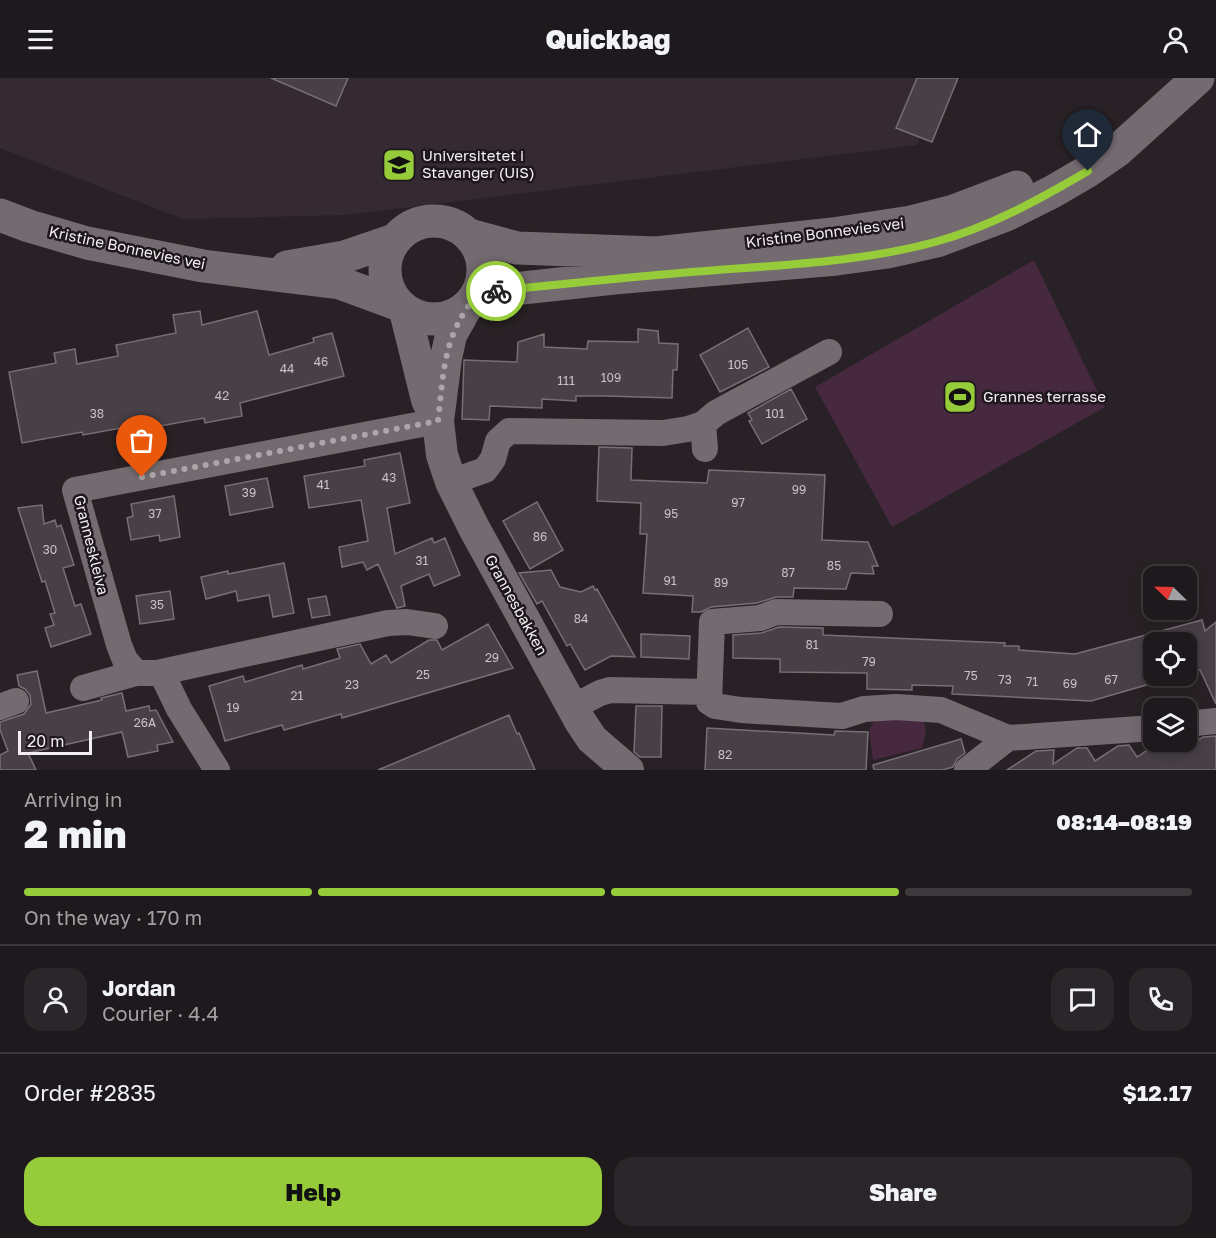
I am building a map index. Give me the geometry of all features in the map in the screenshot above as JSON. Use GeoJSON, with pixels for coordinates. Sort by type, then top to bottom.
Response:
{"type":"FeatureCollection","features":[{"type":"Feature","properties":{"kind":"main road","name":"Kristine Bonnevies vei"},"geometry":{"type":"LineString","coordinates":[[471,301],[615,278],[837,259],[888,252],[937,241],[983,225],[1052,192],[1117,151],[1198,78]]}},
{"type":"Feature","properties":{"kind":"main road","name":"Kristine Bonnevies vei"},"geometry":{"type":"LineString","coordinates":[[469,235],[517,248],[656,253],[833,234],[911,222],[954,211],[1022,185],[1159,111]]}},
{"type":"Feature","properties":{"kind":"main road","name":"Kristine Bonnevies vei"},"geometry":{"type":"LineString","coordinates":[[0,215],[87,243],[204,266],[340,284],[401,307]]}},
{"type":"Feature","properties":{"kind":"main road"},"geometry":{"type":"LineString","coordinates":[[438,220],[455,225],[469,235],[478,247],[483,262],[483,278],[471,301],[440,319],[424,319],[401,307],[388,289],[384,273],[386,255],[394,240],[406,228],[421,221],[438,220]]}},
{"type":"Feature","properties":{"kind":"main road","name":"Kristine Bonnevies vei"},"geometry":{"type":"LineString","coordinates":[[255,272],[344,257],[394,240]]}},
{"type":"Feature","properties":{"kind":"street","name":"Grannesbakken"},"geometry":{"type":"LineString","coordinates":[[471,301],[451,335],[438,421],[442,455],[451,482],[474,528],[592,739],[628,770]]}},
{"type":"Feature","properties":{"kind":"street","name":"Grannesbakken"},"geometry":{"type":"LineString","coordinates":[[401,307],[427,400],[438,421]]}},
{"type":"Feature","properties":{"kind":"street"},"geometry":{"type":"LineString","coordinates":[[451,482],[485,470],[494,459],[498,441],[509,431],[663,433],[688,429],[704,436],[716,413],[829,352]]}},
{"type":"Feature","properties":{"kind":"street","name":"Granneskleiva"},"geometry":{"type":"LineString","coordinates":[[216,770],[179,709],[164,678],[146,673],[125,660],[118,645],[75,490],[438,421]]}},
{"type":"Feature","properties":{"kind":"street"},"geometry":{"type":"LineString","coordinates":[[880,615],[776,612],[760,618],[712,622],[709,702],[715,706],[789,714],[842,716],[864,709],[933,708],[1008,738],[1143,729]]}},
{"type":"Feature","properties":{"kind":"street"},"geometry":{"type":"LineString","coordinates":[[83,688],[387,623],[407,622],[435,626]]}},
{"type":"Feature","properties":{"kind":"street"},"geometry":{"type":"LineString","coordinates":[[573,707],[610,690],[708,692]]}},
{"type":"Feature","properties":{"kind":"street"},"geometry":{"type":"LineString","coordinates":[[1197,723],[1216,721]]}},
{"type":"Feature","properties":{"kind":"street"},"geometry":{"type":"LineString","coordinates":[[967,770],[1008,738]]}},
{"type":"Feature","properties":{"kind":"shaded area","name":"Universitetet i Stavanger (UiS)"},"geometry":{"type":"Polygon","coordinates":[[[0,78],[947,78],[917,145],[345,215],[183,219],[0,148],[0,78]]]}},
{"type":"Feature","properties":{"kind":"shaded area","name":"Grannes terrasse"},"geometry":{"type":"Polygon","coordinates":[[[1034,260],[1105,407],[892,527],[815,387],[1034,260]]]}},
{"type":"Feature","properties":{"kind":"shaded area"},"geometry":{"type":"Polygon","coordinates":[[[922,714],[926,732],[922,748],[873,760],[869,730],[876,718],[922,714]]]}},
{"type":"Feature","properties":{"kind":"building"},"geometry":{"type":"Polygon","coordinates":[[[271,78],[348,78],[336,106],[271,78]]]}},
{"type":"Feature","properties":{"kind":"building"},"geometry":{"type":"Polygon","coordinates":[[[917,78],[958,78],[932,142],[896,128],[917,78]]]}},
{"type":"Feature","properties":{"kind":"building"},"geometry":{"type":"Polygon","coordinates":[[[200,311],[202,325],[257,311],[269,355],[314,342],[313,338],[332,333],[344,376],[240,403],[242,416],[205,423],[204,418],[144,429],[143,424],[22,443],[9,372],[56,363],[54,353],[75,349],[77,364],[118,356],[116,345],[176,333],[173,315],[200,311]]]}},
{"type":"Feature","properties":{"kind":"building"},"geometry":{"type":"Polygon","coordinates":[[[748,328],[769,367],[720,392],[700,355],[748,328]]]}},
{"type":"Feature","properties":{"kind":"building"},"geometry":{"type":"Polygon","coordinates":[[[638,329],[658,331],[659,343],[678,344],[677,370],[673,370],[672,398],[576,396],[576,401],[542,399],[542,408],[490,406],[489,420],[462,419],[464,360],[517,362],[518,342],[544,334],[544,347],[587,349],[588,341],[638,342],[638,329]]]}},
{"type":"Feature","properties":{"kind":"building"},"geometry":{"type":"Polygon","coordinates":[[[791,389],[807,419],[762,444],[749,421],[752,420],[748,413],[791,389]]]}},
{"type":"Feature","properties":{"kind":"building"},"geometry":{"type":"Polygon","coordinates":[[[599,447],[632,448],[631,480],[707,483],[709,470],[825,475],[822,540],[868,542],[878,566],[872,566],[874,574],[851,573],[846,589],[794,588],[793,597],[776,597],[757,603],[711,607],[701,612],[692,612],[693,596],[643,593],[647,534],[640,534],[641,503],[597,501],[599,447]]]}},
{"type":"Feature","properties":{"kind":"building"},"geometry":{"type":"Polygon","coordinates":[[[400,453],[410,503],[387,508],[395,554],[432,538],[434,543],[445,538],[460,575],[434,586],[429,574],[401,586],[405,606],[397,608],[378,564],[367,570],[363,562],[342,567],[339,547],[368,541],[361,500],[309,508],[304,476],[365,466],[364,460],[400,453]]]}},
{"type":"Feature","properties":{"kind":"building"},"geometry":{"type":"Polygon","coordinates":[[[267,478],[273,507],[230,515],[225,486],[267,478]]]}},
{"type":"Feature","properties":{"kind":"building"},"geometry":{"type":"Polygon","coordinates":[[[174,496],[180,537],[160,541],[159,535],[131,540],[127,518],[133,516],[131,504],[174,496]]]}},
{"type":"Feature","properties":{"kind":"building"},"geometry":{"type":"Polygon","coordinates":[[[537,502],[563,550],[530,569],[503,521],[537,502]]]}},
{"type":"Feature","properties":{"kind":"building"},"geometry":{"type":"Polygon","coordinates":[[[42,505],[44,524],[55,520],[57,527],[61,525],[74,565],[63,568],[75,606],[81,604],[91,634],[51,647],[45,628],[54,625],[50,614],[55,613],[45,581],[42,582],[18,508],[42,505]]]}},
{"type":"Feature","properties":{"kind":"building"},"geometry":{"type":"Polygon","coordinates":[[[284,563],[294,613],[273,617],[269,595],[238,601],[236,591],[206,599],[201,577],[284,563]]]}},
{"type":"Feature","properties":{"kind":"building"},"geometry":{"type":"Polygon","coordinates":[[[551,570],[560,587],[581,592],[593,586],[595,590],[597,589],[635,657],[611,656],[585,670],[570,644],[567,646],[542,601],[537,604],[519,573],[551,570]]]}},
{"type":"Feature","properties":{"kind":"building"},"geometry":{"type":"Polygon","coordinates":[[[170,591],[174,619],[140,624],[136,596],[170,591]]]}},
{"type":"Feature","properties":{"kind":"building"},"geometry":{"type":"Polygon","coordinates":[[[326,596],[330,615],[312,618],[308,599],[326,596]]]}},
{"type":"Feature","properties":{"kind":"building"},"geometry":{"type":"Polygon","coordinates":[[[1202,620],[1205,631],[1216,622],[1216,704],[1200,670],[1197,671],[1197,632],[1157,632],[1202,620]]]}},
{"type":"Feature","properties":{"kind":"building"},"geometry":{"type":"Polygon","coordinates":[[[488,624],[513,668],[342,718],[341,714],[284,730],[282,725],[225,741],[209,686],[243,676],[245,682],[302,665],[303,669],[340,658],[337,649],[360,644],[371,664],[386,655],[391,663],[429,640],[437,640],[442,650],[488,624]]]}},
{"type":"Feature","properties":{"kind":"building"},"geometry":{"type":"Polygon","coordinates":[[[779,627],[823,628],[823,635],[1005,643],[1004,646],[1019,646],[1019,650],[1075,654],[1143,636],[1143,686],[1091,701],[952,694],[953,686],[912,685],[912,690],[867,689],[867,673],[780,672],[780,659],[733,658],[733,635],[761,633],[779,627]]]}},
{"type":"Feature","properties":{"kind":"building"},"geometry":{"type":"Polygon","coordinates":[[[641,634],[690,636],[689,659],[641,657],[641,634]]]}},
{"type":"Feature","properties":{"kind":"building"},"geometry":{"type":"Polygon","coordinates":[[[37,671],[46,713],[122,693],[126,711],[149,706],[150,711],[156,710],[173,742],[157,745],[158,751],[128,757],[122,732],[28,753],[36,770],[0,770],[0,755],[8,751],[0,730],[0,722],[24,714],[31,704],[30,695],[19,686],[17,675],[37,671]]]}},
{"type":"Feature","properties":{"kind":"building"},"geometry":{"type":"Polygon","coordinates":[[[636,706],[662,706],[661,757],[640,757],[634,752],[636,706]]]}},
{"type":"Feature","properties":{"kind":"building"},"geometry":{"type":"Polygon","coordinates":[[[509,715],[535,770],[378,770],[509,715]]]}},
{"type":"Feature","properties":{"kind":"building"},"geometry":{"type":"Polygon","coordinates":[[[707,728],[834,735],[835,731],[868,732],[866,770],[705,770],[707,728]]]}},
{"type":"Feature","properties":{"kind":"building"},"geometry":{"type":"Polygon","coordinates":[[[1216,736],[1216,770],[1007,770],[1036,751],[1054,750],[1053,764],[1077,748],[1087,748],[1095,761],[1118,746],[1129,745],[1137,757],[1144,752],[1197,752],[1197,741],[1203,737],[1216,736]]]}},
{"type":"Feature","properties":{"kind":"building"},"geometry":{"type":"Polygon","coordinates":[[[961,739],[965,753],[957,759],[953,767],[942,770],[874,770],[873,765],[961,739]]]}},
{"type":"Feature","properties":{"kind":"way so far"},"geometry":{"type":"LineString","coordinates":[[142,477],[438,421],[451,335],[478,293],[496,291]]}},
{"type":"Feature","properties":{"kind":"place","name":"Universitetet i Stavanger (UiS)"},"geometry":{"type":"Point","coordinates":[399,165]}},
{"type":"Feature","properties":{"kind":"place","name":"Grannes terrasse"},"geometry":{"type":"Point","coordinates":[960,397]}},
{"type":"Feature","properties":{"kind":"route"},"geometry":{"type":"LineString","coordinates":[[496,291],[615,278],[761,267],[888,252],[937,241],[983,225],[1052,192],[1088,171]]}}]}
